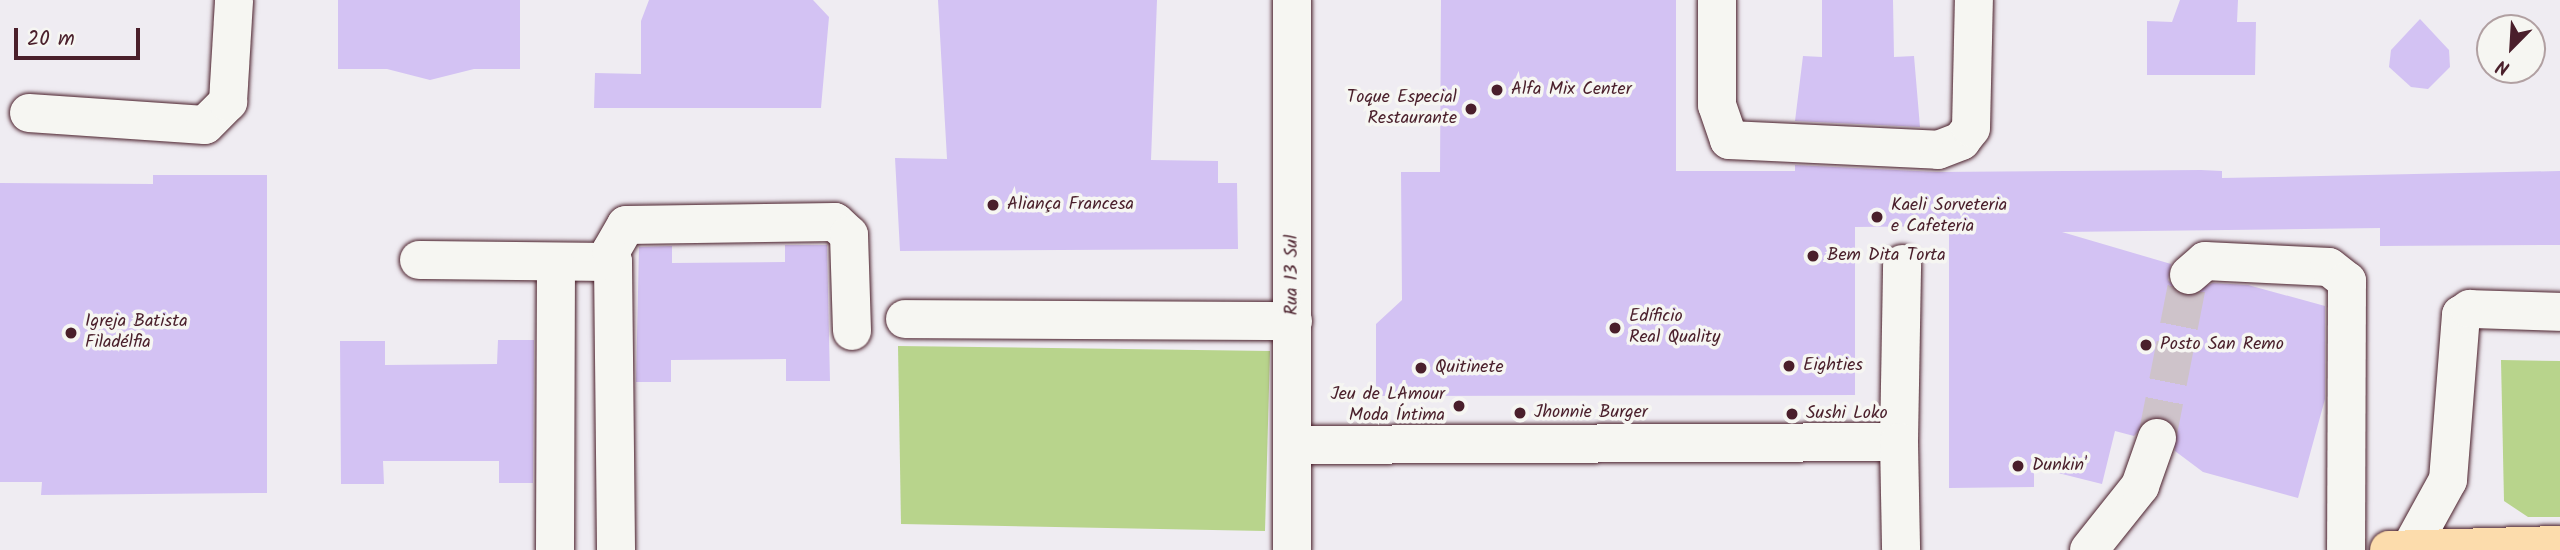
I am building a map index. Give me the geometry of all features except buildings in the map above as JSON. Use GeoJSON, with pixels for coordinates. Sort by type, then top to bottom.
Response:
{"type":"FeatureCollection","features":[{"type":"Feature","properties":{"kind":"main road"},"geometry":{"type":"LineString","coordinates":[[2396,550],[2560,545]]}},
{"type":"Feature","properties":{"kind":"street"},"geometry":{"type":"LineString","coordinates":[[29,113],[205,125],[228,102],[234,0]]}},
{"type":"Feature","properties":{"kind":"street","name":"Rua 13 Sul"},"geometry":{"type":"LineString","coordinates":[[1292,0],[1292,550]]}},
{"type":"Feature","properties":{"kind":"street"},"geometry":{"type":"LineString","coordinates":[[1717,0],[1717,105],[1729,140],[1938,150],[1961,141],[1971,128],[1974,0]]}},
{"type":"Feature","properties":{"kind":"street"},"geometry":{"type":"LineString","coordinates":[[616,550],[611,251],[626,225],[835,222],[849,235],[852,331]]}},
{"type":"Feature","properties":{"kind":"street"},"geometry":{"type":"LineString","coordinates":[[419,260],[556,264],[613,262]]}},
{"type":"Feature","properties":{"kind":"street"},"geometry":{"type":"LineString","coordinates":[[2189,275],[2205,261],[2329,267],[2347,281],[2346,550]]}},
{"type":"Feature","properties":{"kind":"street"},"geometry":{"type":"LineString","coordinates":[[555,550],[556,264]]}},
{"type":"Feature","properties":{"kind":"street"},"geometry":{"type":"LineString","coordinates":[[1901,550],[1899,442],[1902,264]]}},
{"type":"Feature","properties":{"kind":"street"},"geometry":{"type":"LineString","coordinates":[[2396,550],[2448,480],[2461,316],[2470,309],[2560,312]]}},
{"type":"Feature","properties":{"kind":"street"},"geometry":{"type":"LineString","coordinates":[[905,319],[1293,321]]}},
{"type":"Feature","properties":{"kind":"street"},"geometry":{"type":"LineString","coordinates":[[2089,550],[2140,486],[2157,438]]}},
{"type":"Feature","properties":{"kind":"street"},"geometry":{"type":"LineString","coordinates":[[1293,445],[1899,442]]}},
{"type":"Feature","properties":{"kind":"green space"},"geometry":{"type":"Polygon","coordinates":[[[898,346],[1270,351],[1265,531],[901,524],[898,346]]]}},
{"type":"Feature","properties":{"kind":"green space"},"geometry":{"type":"Polygon","coordinates":[[[2501,360],[2560,361],[2560,517],[2528,517],[2504,501],[2501,360]]]}},
{"type":"Feature","properties":{"kind":"tunnel"},"geometry":{"type":"LineString","coordinates":[[2157,438],[2189,275]]}},
{"type":"Feature","properties":{"kind":"place","name":"Alfa Mix Center"},"geometry":{"type":"Point","coordinates":[1497,90]}},
{"type":"Feature","properties":{"kind":"place","name":"Toque Especial Restaurante"},"geometry":{"type":"Point","coordinates":[1471,109]}},
{"type":"Feature","properties":{"kind":"place","name":"Aliança Francesa"},"geometry":{"type":"Point","coordinates":[993,205]}},
{"type":"Feature","properties":{"kind":"place","name":"Kaeli Sorveteria e Cafeteria"},"geometry":{"type":"Point","coordinates":[1877,217]}},
{"type":"Feature","properties":{"kind":"place","name":"Bem Dita Torta"},"geometry":{"type":"Point","coordinates":[1813,256]}},
{"type":"Feature","properties":{"kind":"place","name":"Edíficio Real Quality"},"geometry":{"type":"Point","coordinates":[1615,328]}},
{"type":"Feature","properties":{"kind":"place","name":"Igreja Batista Filadélfia"},"geometry":{"type":"Point","coordinates":[71,333]}},
{"type":"Feature","properties":{"kind":"place","name":"Posto San Remo"},"geometry":{"type":"Point","coordinates":[2146,345]}},
{"type":"Feature","properties":{"kind":"place","name":"Eighties"},"geometry":{"type":"Point","coordinates":[1789,366]}},
{"type":"Feature","properties":{"kind":"place","name":"Quitinete"},"geometry":{"type":"Point","coordinates":[1421,368]}},
{"type":"Feature","properties":{"kind":"place","name":"Jeu de LAmour Moda Íntima"},"geometry":{"type":"Point","coordinates":[1459,406]}},
{"type":"Feature","properties":{"kind":"place","name":"Jhonnie Burger"},"geometry":{"type":"Point","coordinates":[1520,413]}},
{"type":"Feature","properties":{"kind":"place","name":"Sushi Loko"},"geometry":{"type":"Point","coordinates":[1792,414]}},
{"type":"Feature","properties":{"kind":"place","name":"Dunkin'"},"geometry":{"type":"Point","coordinates":[2018,466]}}]}
